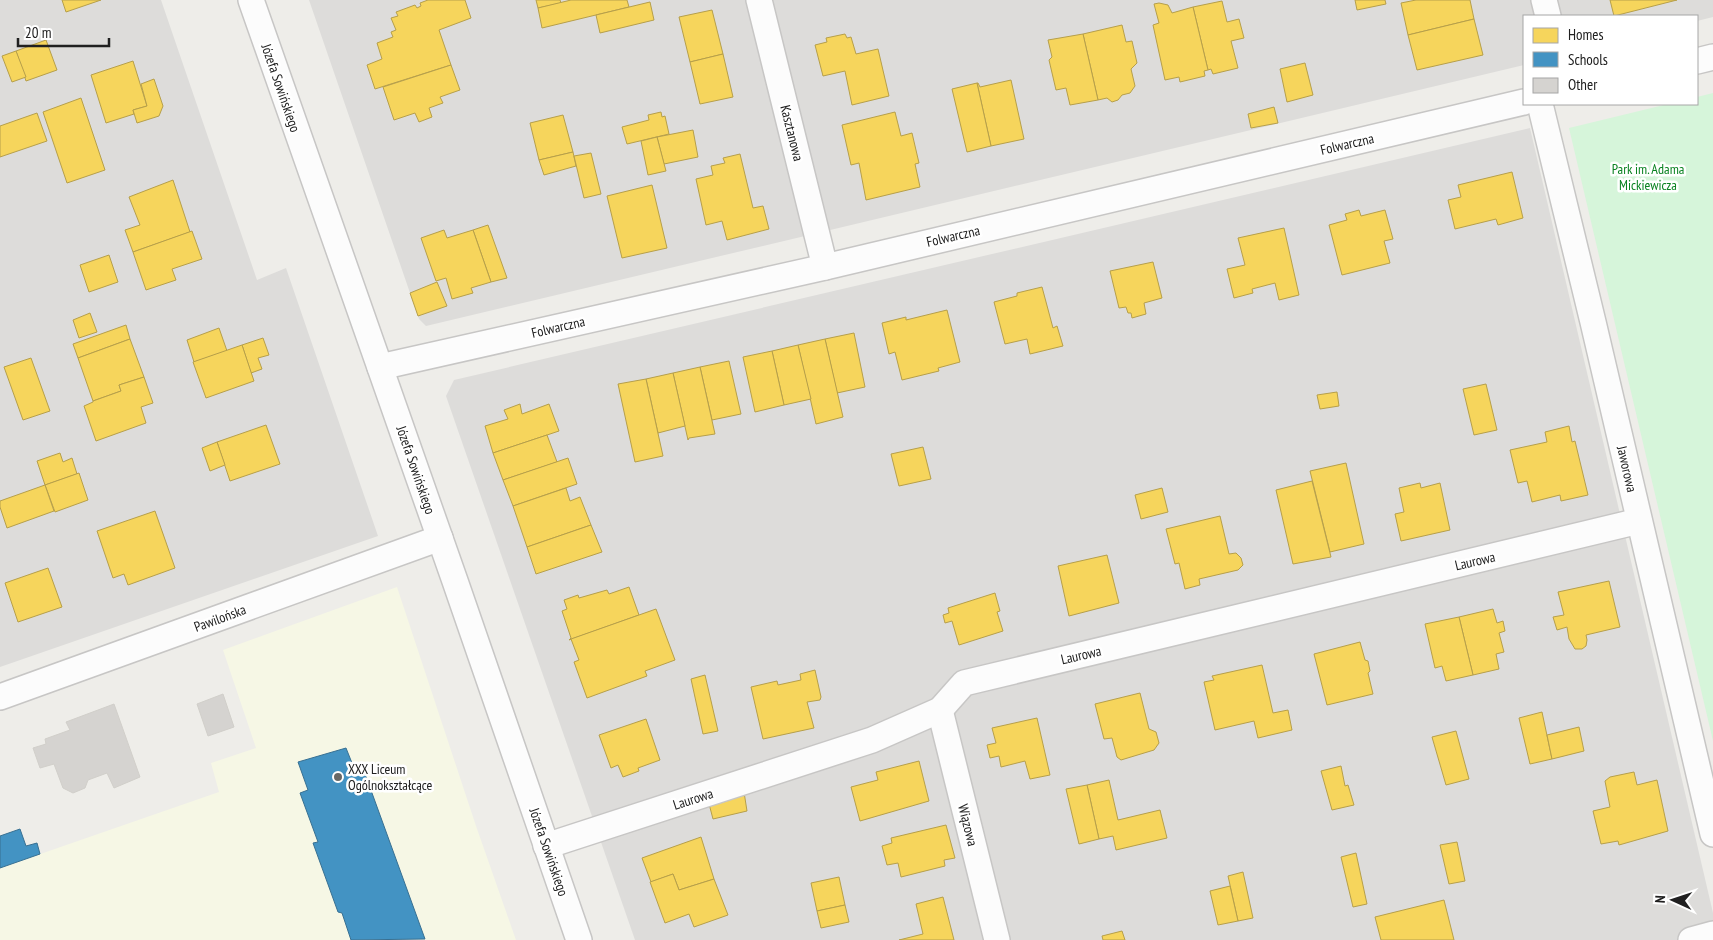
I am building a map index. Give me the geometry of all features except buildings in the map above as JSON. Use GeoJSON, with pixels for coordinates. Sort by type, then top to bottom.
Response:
{"type":"FeatureCollection","features":[{"type":"Feature","properties":{"kind":"street","name":"Józefa Sowińskiego"},"geometry":{"type":"LineString","coordinates":[[250,0],[440,538],[579,940]]}},
{"type":"Feature","properties":{"kind":"street","name":"Kasztanowa"},"geometry":{"type":"LineString","coordinates":[[759,0],[825,267]]}},
{"type":"Feature","properties":{"kind":"street"},"geometry":{"type":"LineString","coordinates":[[1544,0],[1548,15]]}},
{"type":"Feature","properties":{"kind":"street"},"geometry":{"type":"LineString","coordinates":[[1698,61],[1713,57]]}},
{"type":"Feature","properties":{"kind":"street","name":"Folwarczna"},"geometry":{"type":"LineString","coordinates":[[380,367],[825,267],[1523,102]]}},
{"type":"Feature","properties":{"kind":"street","name":"Jaworowa"},"geometry":{"type":"LineString","coordinates":[[1540,105],[1713,834]]}},
{"type":"Feature","properties":{"kind":"street","name":"Laurowa"},"geometry":{"type":"LineString","coordinates":[[546,846],[872,740],[940,710],[964,683],[1640,522]]}},
{"type":"Feature","properties":{"kind":"street","name":"Pawilońska"},"geometry":{"type":"LineString","coordinates":[[0,698],[440,538]]}},
{"type":"Feature","properties":{"kind":"street","name":"Wiązowa"},"geometry":{"type":"LineString","coordinates":[[940,710],[997,940]]}},
{"type":"Feature","properties":{"kind":"street"},"geometry":{"type":"LineString","coordinates":[[1691,940],[1713,934]]}},
{"type":"Feature","properties":{"kind":"shaded area"},"geometry":{"type":"Polygon","coordinates":[[[0,0],[161,0],[257,280],[286,268],[378,536],[0,667],[0,0]]]}},
{"type":"Feature","properties":{"kind":"shaded area"},"geometry":{"type":"Polygon","coordinates":[[[309,0],[1713,0],[1713,17],[1698,21],[1698,15],[1523,15],[1523,65],[426,326],[419,319],[309,0]]]}},
{"type":"Feature","properties":{"kind":"shaded area"},"geometry":{"type":"Polygon","coordinates":[[[1530,128],[1713,913],[1713,940],[635,940],[446,396],[454,380],[1530,128]]]}},
{"type":"Feature","properties":{"kind":"shaded area","name":"XXX Liceum Ogólnokształcące"},"geometry":{"type":"Polygon","coordinates":[[[397,587],[516,940],[0,940],[0,868],[219,792],[211,763],[256,748],[223,650],[397,587]]]}},
{"type":"Feature","properties":{"kind":"green space","name":"Park im. Adama Mickiewicza"},"geometry":{"type":"Polygon","coordinates":[[[1713,93],[1713,741],[1569,128],[1664,105],[1698,105],[1698,97],[1713,93]]]}},
{"type":"Feature","properties":{"kind":"place","name":"XXX Liceum Ogólnokształcące"},"geometry":{"type":"Point","coordinates":[338,777]}}]}
